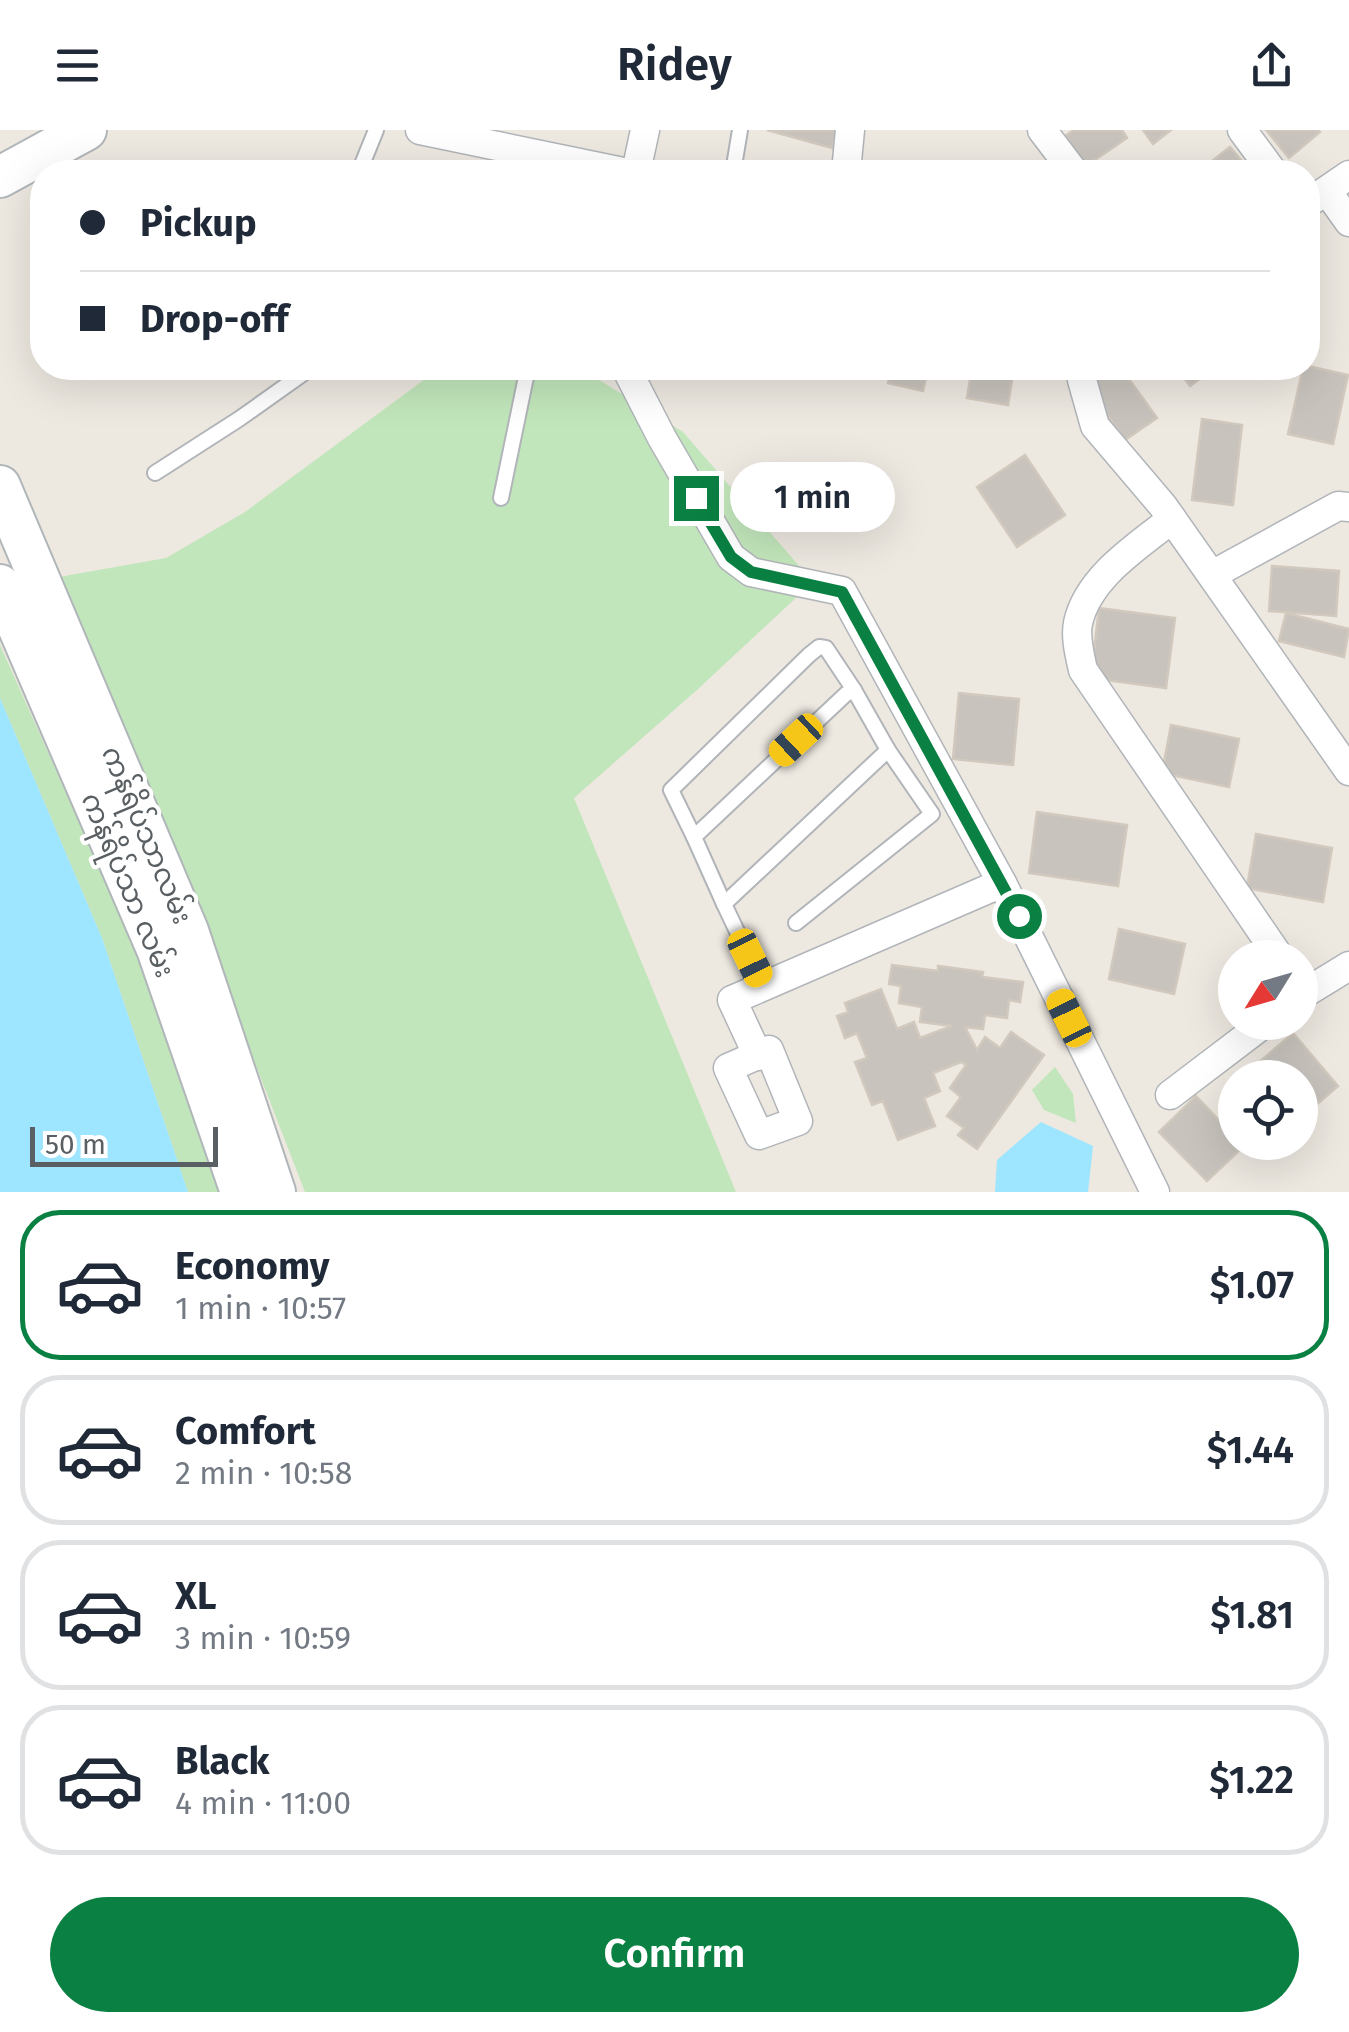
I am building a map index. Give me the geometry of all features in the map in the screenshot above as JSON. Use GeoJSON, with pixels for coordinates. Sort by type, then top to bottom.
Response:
{"type":"FeatureCollection","features":[{"type":"Feature","properties":{"kind":"main road"},"geometry":{"type":"LineString","coordinates":[[31,160],[86,130]]}},
{"type":"Feature","properties":{"kind":"main road"},"geometry":{"type":"LineString","coordinates":[[0,177],[30,161]]}},
{"type":"Feature","properties":{"kind":"main road","name":"ကန်ရိပ်သာလမ်း"},"geometry":{"type":"LineString","coordinates":[[0,486],[188,932],[276,1192]]}},
{"type":"Feature","properties":{"kind":"main road","name":"ကန်ရိပ်သာ လမ်း"},"geometry":{"type":"LineString","coordinates":[[0,585],[158,950],[241,1192]]}},
{"type":"Feature","properties":{"kind":"street"},"geometry":{"type":"LineString","coordinates":[[420,130],[565,160]]}},
{"type":"Feature","properties":{"kind":"street"},"geometry":{"type":"LineString","coordinates":[[639,160],[645,130]]}},
{"type":"Feature","properties":{"kind":"street"},"geometry":{"type":"LineString","coordinates":[[847,160],[850,130]]}},
{"type":"Feature","properties":{"kind":"street"},"geometry":{"type":"LineString","coordinates":[[1042,130],[1065,160]]}},
{"type":"Feature","properties":{"kind":"street"},"geometry":{"type":"LineString","coordinates":[[1242,130],[1263,160]]}},
{"type":"Feature","properties":{"kind":"street"},"geometry":{"type":"LineString","coordinates":[[1328,190],[1349,222]]}},
{"type":"Feature","properties":{"kind":"street"},"geometry":{"type":"LineString","coordinates":[[632,380],[731,557],[751,572],[842,592],[1002,883],[1155,1192]]}},
{"type":"Feature","properties":{"kind":"street"},"geometry":{"type":"LineString","coordinates":[[1082,380],[1094,426],[1172,519],[1349,770]]}},
{"type":"Feature","properties":{"kind":"street"},"geometry":{"type":"LineString","coordinates":[[1212,575],[1338,506],[1349,507]]}},
{"type":"Feature","properties":{"kind":"street"},"geometry":{"type":"LineString","coordinates":[[1172,519],[1113,567],[1090,596],[1078,624],[1078,650],[1083,670],[1268,940]]}},
{"type":"Feature","properties":{"kind":"street"},"geometry":{"type":"LineString","coordinates":[[758,1056],[732,1000],[1002,883]]}},
{"type":"Feature","properties":{"kind":"street"},"geometry":{"type":"LineString","coordinates":[[1318,982],[1349,966]]}},
{"type":"Feature","properties":{"kind":"street"},"geometry":{"type":"LineString","coordinates":[[1170,1094],[1242,1040]]}},
{"type":"Feature","properties":{"kind":"lane"},"geometry":{"type":"LineString","coordinates":[[365,160],[376,130]]}},
{"type":"Feature","properties":{"kind":"lane"},"geometry":{"type":"LineString","coordinates":[[735,160],[740,130]]}},
{"type":"Feature","properties":{"kind":"lane"},"geometry":{"type":"LineString","coordinates":[[154,472],[294,380]]}},
{"type":"Feature","properties":{"kind":"lane"},"geometry":{"type":"LineString","coordinates":[[500,498],[525,380]]}},
{"type":"Feature","properties":{"kind":"lane"},"geometry":{"type":"LineString","coordinates":[[763,986],[671,790],[819,647],[826,648],[932,814],[796,922]]}},
{"type":"Feature","properties":{"kind":"lane"},"geometry":{"type":"LineString","coordinates":[[694,838],[854,690]]}},
{"type":"Feature","properties":{"kind":"lane"},"geometry":{"type":"LineString","coordinates":[[724,904],[888,750]]}},
{"type":"Feature","properties":{"kind":"green space"},"geometry":{"type":"Polygon","coordinates":[[[424,380],[599,380],[683,432],[813,582],[574,798],[736,1192],[305,1192],[202,926],[59,577],[166,558],[245,512],[424,380]]]}},
{"type":"Feature","properties":{"kind":"green space"},"geometry":{"type":"Polygon","coordinates":[[[0,645],[127,929],[227,1192],[188,1192],[102,938],[0,698],[0,645]]]}},
{"type":"Feature","properties":{"kind":"green space"},"geometry":{"type":"Polygon","coordinates":[[[1055,1067],[1073,1094],[1076,1123],[1044,1110],[1032,1090],[1055,1067]]]}},
{"type":"Feature","properties":{"kind":"water"},"geometry":{"type":"Polygon","coordinates":[[[0,698],[102,938],[188,1192],[0,1192],[0,698]]]}},
{"type":"Feature","properties":{"kind":"water"},"geometry":{"type":"Polygon","coordinates":[[[1041,1122],[1093,1146],[1088,1192],[995,1192],[997,1160],[1041,1122]]]}},
{"type":"Feature","properties":{"kind":"building"},"geometry":{"type":"Polygon","coordinates":[[[767,130],[837,130],[832,148],[767,130]]]}},
{"type":"Feature","properties":{"kind":"building"},"geometry":{"type":"Polygon","coordinates":[[[1074,130],[1122,130],[1127,138],[1095,160],[1082,160],[1065,136],[1074,130]]]}},
{"type":"Feature","properties":{"kind":"building"},"geometry":{"type":"Polygon","coordinates":[[[1143,130],[1171,130],[1153,144],[1143,130]]]}},
{"type":"Feature","properties":{"kind":"building"},"geometry":{"type":"Polygon","coordinates":[[[1266,130],[1318,130],[1320,132],[1289,158],[1266,130]]]}},
{"type":"Feature","properties":{"kind":"building"},"geometry":{"type":"Polygon","coordinates":[[[1230,147],[1241,160],[1213,160],[1230,147]]]}},
{"type":"Feature","properties":{"kind":"building"},"geometry":{"type":"Polygon","coordinates":[[[1320,369],[1348,375],[1333,444],[1288,434],[1300,380],[1320,380],[1320,369]]]}},
{"type":"Feature","properties":{"kind":"building"},"geometry":{"type":"Polygon","coordinates":[[[889,380],[925,380],[923,391],[888,383],[889,380]]]}},
{"type":"Feature","properties":{"kind":"building"},"geometry":{"type":"Polygon","coordinates":[[[970,380],[1012,380],[1008,405],[967,398],[970,380]]]}},
{"type":"Feature","properties":{"kind":"building"},"geometry":{"type":"Polygon","coordinates":[[[1130,380],[1157,418],[1125,440],[1085,383],[1130,380]]]}},
{"type":"Feature","properties":{"kind":"building"},"geometry":{"type":"Polygon","coordinates":[[[1202,419],[1242,425],[1233,505],[1192,500],[1202,419]]]}},
{"type":"Feature","properties":{"kind":"building"},"geometry":{"type":"Polygon","coordinates":[[[1025,455],[1065,515],[1017,547],[977,487],[1025,455]]]}},
{"type":"Feature","properties":{"kind":"building"},"geometry":{"type":"Polygon","coordinates":[[[1272,566],[1339,571],[1336,616],[1269,611],[1272,566]]]}},
{"type":"Feature","properties":{"kind":"building"},"geometry":{"type":"Polygon","coordinates":[[[1099,608],[1175,618],[1166,688],[1091,678],[1099,608]]]}},
{"type":"Feature","properties":{"kind":"building"},"geometry":{"type":"Polygon","coordinates":[[[1286,613],[1349,629],[1344,657],[1279,641],[1286,613]]]}},
{"type":"Feature","properties":{"kind":"building"},"geometry":{"type":"Polygon","coordinates":[[[959,693],[1019,699],[1013,765],[953,759],[959,693]]]}},
{"type":"Feature","properties":{"kind":"building"},"geometry":{"type":"Polygon","coordinates":[[[1171,725],[1239,739],[1229,787],[1162,773],[1171,725]]]}},
{"type":"Feature","properties":{"kind":"building"},"geometry":{"type":"Polygon","coordinates":[[[1037,812],[1127,825],[1118,886],[1029,873],[1037,812]]]}},
{"type":"Feature","properties":{"kind":"building"},"geometry":{"type":"Polygon","coordinates":[[[1256,834],[1332,848],[1323,902],[1247,888],[1256,834]]]}},
{"type":"Feature","properties":{"kind":"building"},"geometry":{"type":"Polygon","coordinates":[[[1119,929],[1185,944],[1174,994],[1109,979],[1119,929]]]}},
{"type":"Feature","properties":{"kind":"building"},"geometry":{"type":"Polygon","coordinates":[[[892,965],[938,971],[938,966],[1023,982],[1020,1002],[1009,1000],[1007,1018],[985,1015],[983,1029],[965,1027],[977,1050],[985,1037],[1000,1048],[1011,1032],[1044,1055],[977,1149],[958,1135],[964,1128],[947,1116],[961,1097],[950,1088],[966,1065],[961,1062],[933,1073],[940,1091],[924,1098],[935,1126],[898,1140],[883,1101],[872,1105],[855,1062],[867,1058],[857,1033],[845,1038],[837,1016],[848,1012],[845,1003],[881,989],[897,1029],[914,1022],[920,1038],[952,1026],[920,1022],[922,1007],[899,1003],[901,986],[889,984],[892,965]]]}},
{"type":"Feature","properties":{"kind":"building"},"geometry":{"type":"Polygon","coordinates":[[[1285,1040],[1299,1040],[1316,1060],[1262,1060],[1285,1040]]]}},
{"type":"Feature","properties":{"kind":"building"},"geometry":{"type":"Polygon","coordinates":[[[1318,1062],[1338,1086],[1318,1103],[1318,1062]]]}},
{"type":"Feature","properties":{"kind":"building"},"geometry":{"type":"Polygon","coordinates":[[[1196,1096],[1218,1119],[1218,1160],[1229,1160],[1207,1181],[1159,1132],[1196,1096]]]}},
{"type":"Feature","properties":{"kind":"route"},"geometry":{"type":"LineString","coordinates":[[696,498],[731,557],[751,572],[842,592],[1019,916]]}}]}
